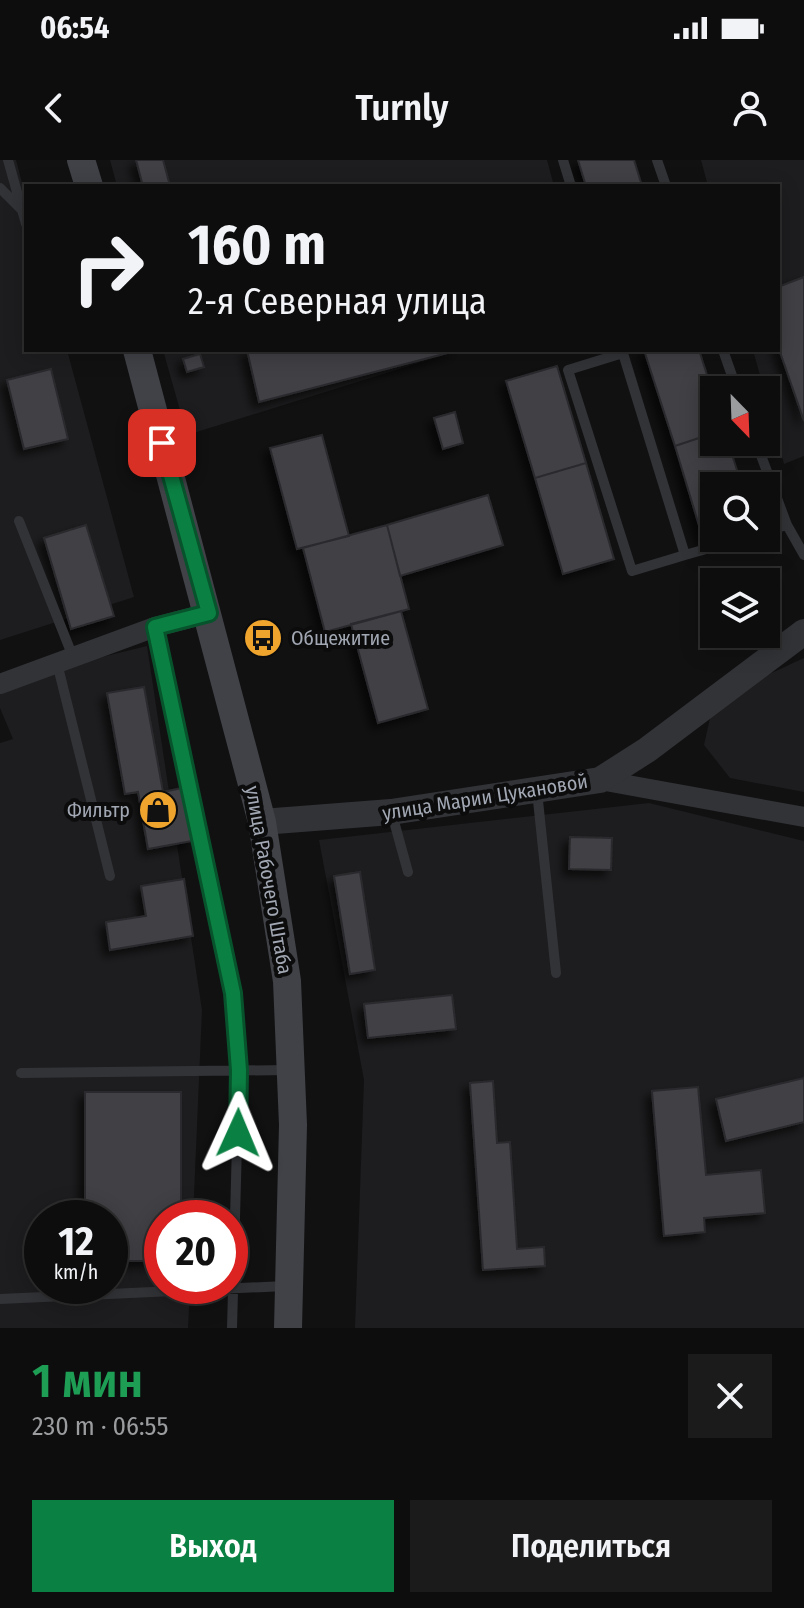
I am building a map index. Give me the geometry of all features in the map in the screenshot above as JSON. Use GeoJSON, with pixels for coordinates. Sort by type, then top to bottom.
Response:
{"type":"FeatureCollection","features":[{"type":"Feature","properties":{"kind":"main road"},"geometry":{"type":"LineString","coordinates":[[81,160],[88,184]]}},
{"type":"Feature","properties":{"kind":"main road","name":"улица Рабочего Штаба"},"geometry":{"type":"LineString","coordinates":[[134,354],[209,613],[262,822],[287,981],[293,1125],[288,1328]]}},
{"type":"Feature","properties":{"kind":"street"},"geometry":{"type":"LineString","coordinates":[[0,684],[155,627],[209,613]]}},
{"type":"Feature","properties":{"kind":"street","name":"улица Марии Цукановой"},"geometry":{"type":"LineString","coordinates":[[262,822],[391,812],[600,780],[647,750],[804,632]]}},
{"type":"Feature","properties":{"kind":"street"},"geometry":{"type":"LineString","coordinates":[[600,780],[804,817]]}},
{"type":"Feature","properties":{"kind":"lane"},"geometry":{"type":"LineString","coordinates":[[8,160],[24,217]]}},
{"type":"Feature","properties":{"kind":"lane"},"geometry":{"type":"LineString","coordinates":[[563,160],[570,184]]}},
{"type":"Feature","properties":{"kind":"lane"},"geometry":{"type":"LineString","coordinates":[[657,160],[665,184]]}},
{"type":"Feature","properties":{"kind":"lane"},"geometry":{"type":"LineString","coordinates":[[0,188],[22,210]]}},
{"type":"Feature","properties":{"kind":"lane"},"geometry":{"type":"LineString","coordinates":[[619,352],[568,370],[632,571],[700,551]]}},
{"type":"Feature","properties":{"kind":"lane"},"geometry":{"type":"LineString","coordinates":[[622,352],[685,555]]}},
{"type":"Feature","properties":{"kind":"lane"},"geometry":{"type":"LineString","coordinates":[[724,352],[732,376]]}},
{"type":"Feature","properties":{"kind":"lane"},"geometry":{"type":"LineString","coordinates":[[761,456],[787,525],[804,555]]}},
{"type":"Feature","properties":{"kind":"lane"},"geometry":{"type":"LineString","coordinates":[[19,521],[65,660],[110,876]]}},
{"type":"Feature","properties":{"kind":"lane"},"geometry":{"type":"LineString","coordinates":[[780,527],[787,525]]}},
{"type":"Feature","properties":{"kind":"lane"},"geometry":{"type":"LineString","coordinates":[[155,627],[231,978],[239,1070],[236,1200]]}},
{"type":"Feature","properties":{"kind":"lane"},"geometry":{"type":"LineString","coordinates":[[537,789],[556,973]]}},
{"type":"Feature","properties":{"kind":"lane"},"geometry":{"type":"LineString","coordinates":[[391,812],[408,872]]}},
{"type":"Feature","properties":{"kind":"lane"},"geometry":{"type":"LineString","coordinates":[[21,1073],[291,1070]]}},
{"type":"Feature","properties":{"kind":"lane"},"geometry":{"type":"LineString","coordinates":[[248,1288],[288,1286]]}},
{"type":"Feature","properties":{"kind":"lane"},"geometry":{"type":"LineString","coordinates":[[0,1299],[144,1293]]}},
{"type":"Feature","properties":{"kind":"lane"},"geometry":{"type":"LineString","coordinates":[[232,1328],[233,1304]]}},
{"type":"Feature","properties":{"kind":"shaded area"},"geometry":{"type":"Polygon","coordinates":[[[0,160],[16,160],[24,190],[24,352],[68,352],[134,597],[0,640],[0,160]]]}},
{"type":"Feature","properties":{"kind":"shaded area"},"geometry":{"type":"Polygon","coordinates":[[[110,160],[547,160],[553,184],[116,184],[110,160]]]}},
{"type":"Feature","properties":{"kind":"shaded area"},"geometry":{"type":"Polygon","coordinates":[[[701,160],[804,160],[804,456],[784,464],[780,450],[780,376],[760,376],[754,352],[780,352],[780,184],[707,184],[701,160]]]}},
{"type":"Feature","properties":{"kind":"shaded area"},"geometry":{"type":"Polygon","coordinates":[[[164,352],[454,352],[187,435],[164,352]]]}},
{"type":"Feature","properties":{"kind":"shaded area"},"geometry":{"type":"Polygon","coordinates":[[[147,646],[202,1010],[194,1200],[144,1200],[144,1304],[189,1304],[188,1328],[0,1328],[0,743],[13,739],[0,708],[0,682],[147,646]]]}},
{"type":"Feature","properties":{"kind":"shaded area"},"geometry":{"type":"Polygon","coordinates":[[[804,658],[804,792],[730,778],[704,745],[711,714],[767,675],[804,658]]]}},
{"type":"Feature","properties":{"kind":"shaded area"},"geometry":{"type":"Polygon","coordinates":[[[649,803],[804,841],[804,1328],[355,1328],[364,1080],[319,840],[649,803]]]}},
{"type":"Feature","properties":{"kind":"building"},"geometry":{"type":"Polygon","coordinates":[[[136,160],[163,160],[169,184],[142,184],[136,160]]]}},
{"type":"Feature","properties":{"kind":"building"},"geometry":{"type":"Polygon","coordinates":[[[578,160],[634,160],[641,184],[585,184],[578,160]]]}},
{"type":"Feature","properties":{"kind":"building"},"geometry":{"type":"Polygon","coordinates":[[[804,277],[804,421],[780,352],[780,286],[804,277]]]}},
{"type":"Feature","properties":{"kind":"building"},"geometry":{"type":"Polygon","coordinates":[[[247,352],[451,352],[259,402],[247,352]]]}},
{"type":"Feature","properties":{"kind":"building"},"geometry":{"type":"Polygon","coordinates":[[[645,352],[700,352],[707,376],[700,376],[700,438],[675,446],[645,352]]]}},
{"type":"Feature","properties":{"kind":"building"},"geometry":{"type":"Polygon","coordinates":[[[200,354],[204,367],[187,372],[183,359],[200,354]]]}},
{"type":"Feature","properties":{"kind":"building"},"geometry":{"type":"Polygon","coordinates":[[[557,366],[586,463],[535,478],[506,381],[557,366]]]}},
{"type":"Feature","properties":{"kind":"building"},"geometry":{"type":"Polygon","coordinates":[[[51,369],[68,439],[24,449],[7,380],[51,369]]]}},
{"type":"Feature","properties":{"kind":"building"},"geometry":{"type":"Polygon","coordinates":[[[455,412],[463,443],[443,449],[434,418],[455,412]]]}},
{"type":"Feature","properties":{"kind":"building"},"geometry":{"type":"Polygon","coordinates":[[[322,435],[349,536],[297,549],[270,448],[322,435]]]}},
{"type":"Feature","properties":{"kind":"building"},"geometry":{"type":"Polygon","coordinates":[[[700,438],[700,456],[732,456],[738,472],[700,472],[700,529],[675,446],[700,438]]]}},
{"type":"Feature","properties":{"kind":"building"},"geometry":{"type":"Polygon","coordinates":[[[586,463],[614,559],[563,574],[535,478],[586,463]]]}},
{"type":"Feature","properties":{"kind":"building"},"geometry":{"type":"Polygon","coordinates":[[[488,495],[503,545],[400,576],[387,525],[488,495]]]}},
{"type":"Feature","properties":{"kind":"building"},"geometry":{"type":"Polygon","coordinates":[[[86,525],[114,616],[71,629],[44,538],[86,525]]]}},
{"type":"Feature","properties":{"kind":"building"},"geometry":{"type":"Polygon","coordinates":[[[387,525],[409,609],[325,632],[303,548],[387,525]]]}},
{"type":"Feature","properties":{"kind":"building"},"geometry":{"type":"Polygon","coordinates":[[[401,611],[428,709],[378,723],[351,624],[401,611]]]}},
{"type":"Feature","properties":{"kind":"building"},"geometry":{"type":"Polygon","coordinates":[[[144,687],[163,792],[182,788],[192,841],[148,849],[138,792],[125,794],[107,693],[144,687]]]}},
{"type":"Feature","properties":{"kind":"building"},"geometry":{"type":"Polygon","coordinates":[[[570,837],[612,838],[611,870],[569,869],[570,837]]]}},
{"type":"Feature","properties":{"kind":"building"},"geometry":{"type":"Polygon","coordinates":[[[360,872],[375,970],[350,974],[334,876],[360,872]]]}},
{"type":"Feature","properties":{"kind":"building"},"geometry":{"type":"Polygon","coordinates":[[[184,879],[193,936],[110,950],[106,922],[146,916],[141,886],[184,879]]]}},
{"type":"Feature","properties":{"kind":"building"},"geometry":{"type":"Polygon","coordinates":[[[452,995],[456,1029],[368,1038],[364,1004],[452,995]]]}},
{"type":"Feature","properties":{"kind":"building"},"geometry":{"type":"Polygon","coordinates":[[[804,1078],[804,1122],[726,1141],[716,1099],[804,1078]]]}},
{"type":"Feature","properties":{"kind":"building"},"geometry":{"type":"Polygon","coordinates":[[[493,1081],[497,1143],[510,1142],[517,1249],[544,1247],[545,1266],[483,1270],[470,1083],[493,1081]]]}},
{"type":"Feature","properties":{"kind":"building"},"geometry":{"type":"Polygon","coordinates":[[[698,1087],[706,1175],[761,1170],[765,1213],[704,1218],[705,1232],[664,1236],[652,1091],[698,1087]]]}},
{"type":"Feature","properties":{"kind":"building"},"geometry":{"type":"Polygon","coordinates":[[[85,1092],[181,1092],[181,1200],[144,1200],[144,1261],[128,1261],[128,1200],[85,1200],[85,1092]]]}},
{"type":"Feature","properties":{"kind":"place","name":"Общежитие"},"geometry":{"type":"Point","coordinates":[263,638]}},
{"type":"Feature","properties":{"kind":"place","name":"Фильтр"},"geometry":{"type":"Point","coordinates":[158,810]}},
{"type":"Feature","properties":{"kind":"route"},"geometry":{"type":"LineString","coordinates":[[162,443],[209,613],[155,627],[233,993],[239,1070],[238,1133]]}}]}
